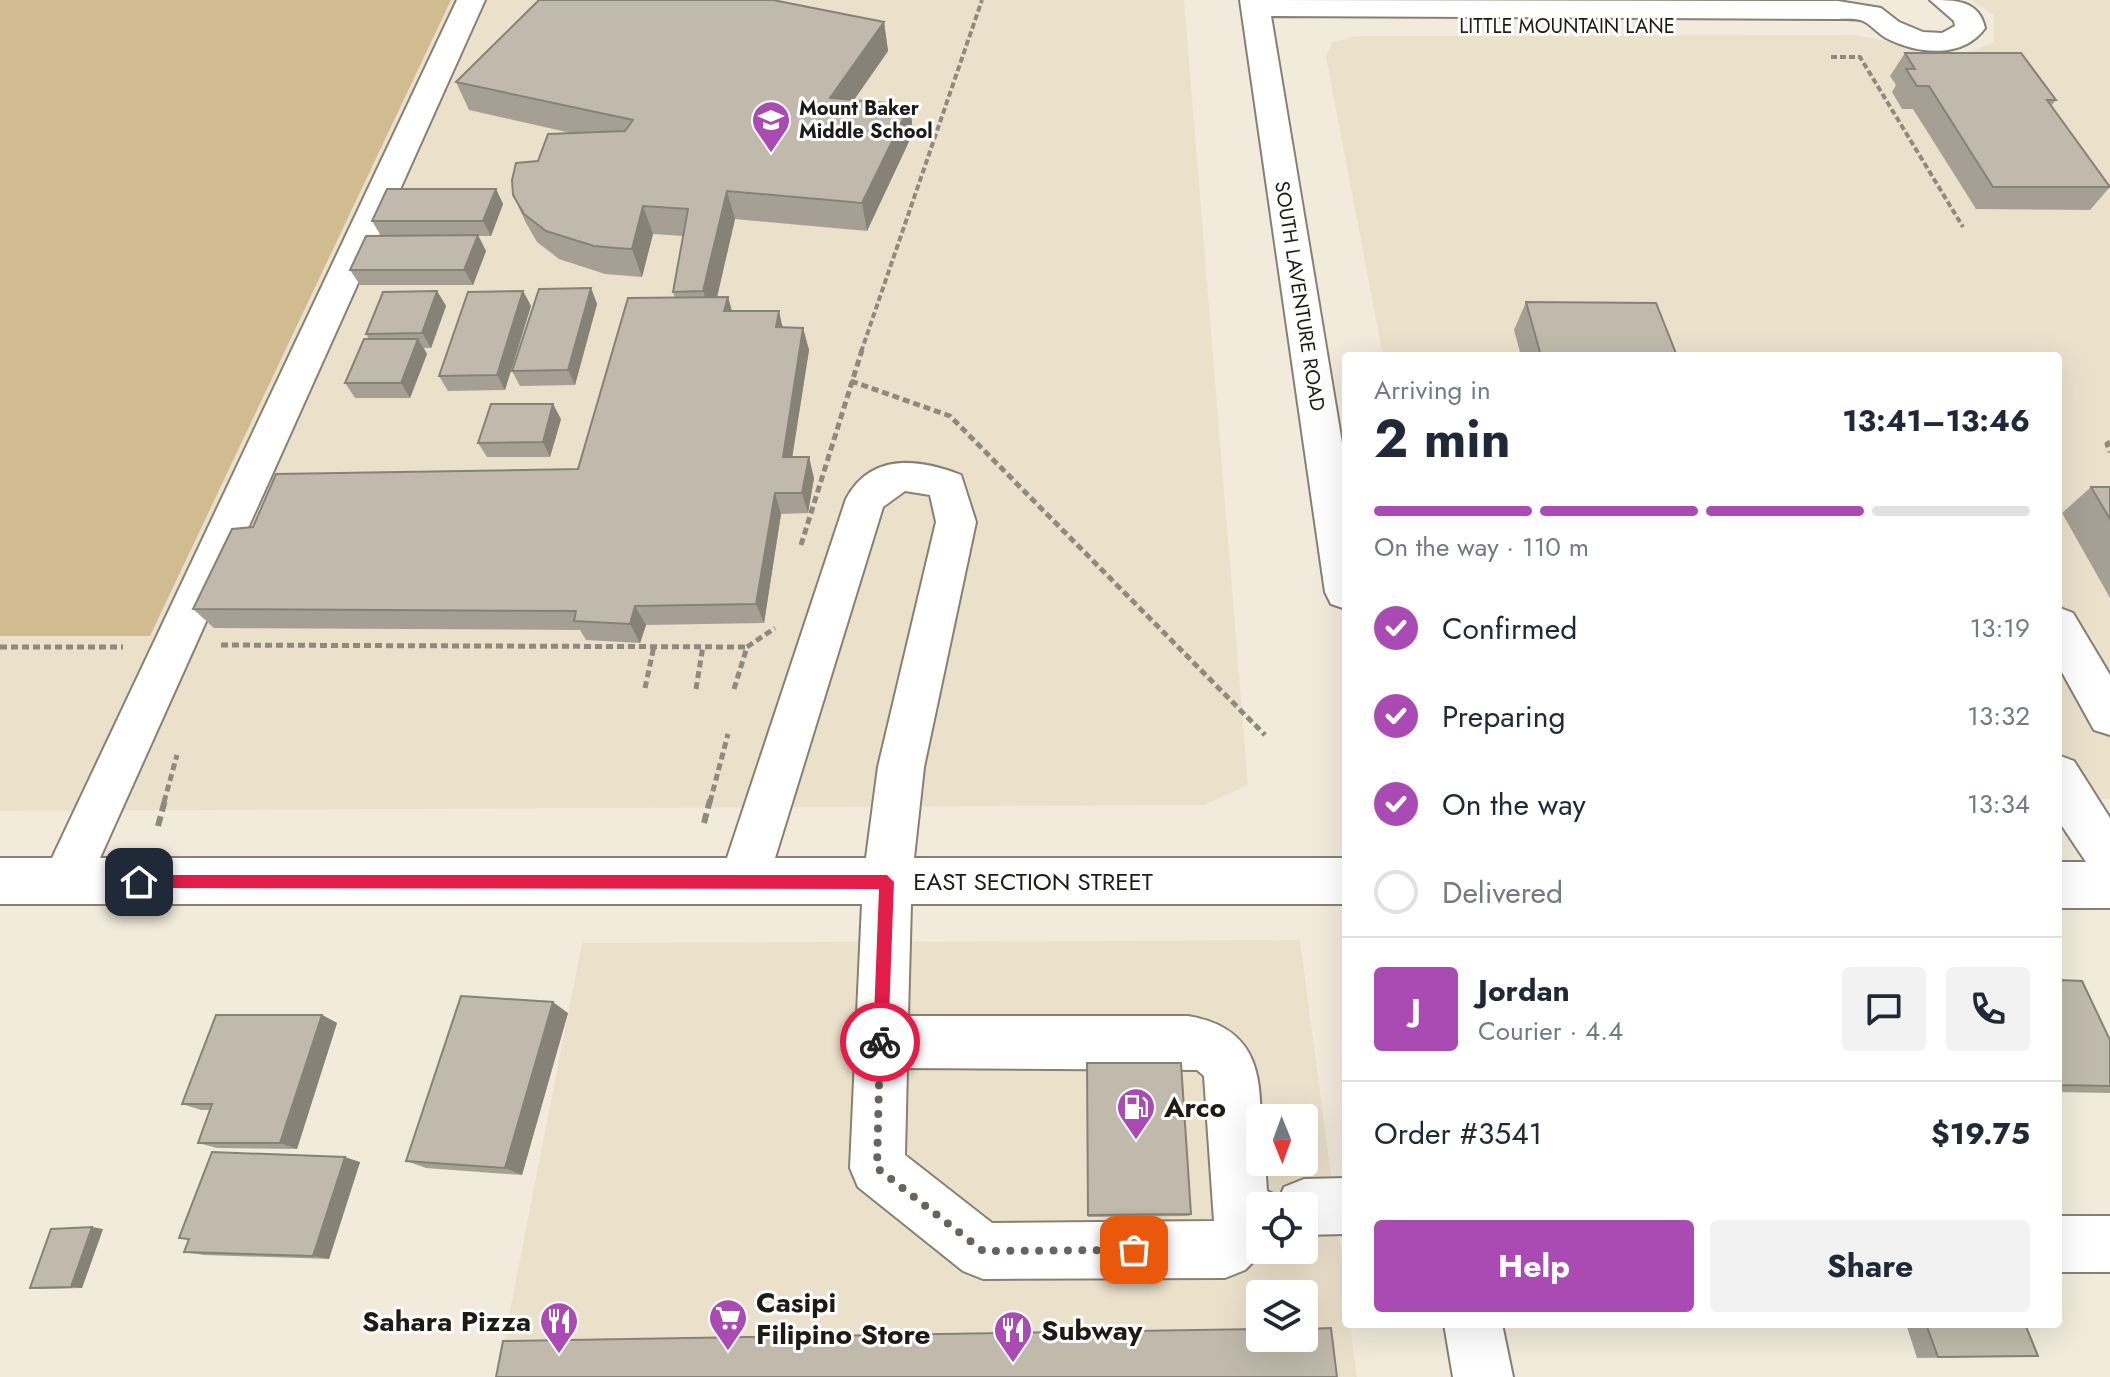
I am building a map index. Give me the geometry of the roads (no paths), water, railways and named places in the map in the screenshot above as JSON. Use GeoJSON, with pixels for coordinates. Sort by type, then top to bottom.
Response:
{"type":"FeatureCollection","features":[{"type":"Feature","properties":{"kind":"street"},"geometry":{"type":"LineString","coordinates":[[65,882],[161,731],[175,647],[471,0]]}},
{"type":"Feature","properties":{"kind":"street","name":"LITTLE MOUNTAIN LANE"},"geometry":{"type":"LineString","coordinates":[[1255,11],[1626,12],[1850,27],[1875,8],[1894,31],[1925,41],[1947,42],[1963,37],[1970,28],[1968,17],[1944,0]]}},
{"type":"Feature","properties":{"kind":"street","name":"SOUTH LAVENTURE ROAD"},"geometry":{"type":"LineString","coordinates":[[1255,11],[1342,566]]}},
{"type":"Feature","properties":{"kind":"street"},"geometry":{"type":"LineString","coordinates":[[743,882],[866,499],[888,479],[919,474],[947,486],[956,522],[901,767],[887,882],[877,1168],[983,1251],[1225,1250],[1246,1229]]}},
{"type":"Feature","properties":{"kind":"street"},"geometry":{"type":"LineString","coordinates":[[2062,632],[2110,716]]}},
{"type":"Feature","properties":{"kind":"street"},"geometry":{"type":"LineString","coordinates":[[2062,783],[2082,818],[2110,856]]}},
{"type":"Feature","properties":{"kind":"street","name":"EAST SECTION STREET"},"geometry":{"type":"LineString","coordinates":[[0,881],[1342,881]]}},
{"type":"Feature","properties":{"kind":"street"},"geometry":{"type":"LineString","coordinates":[[2062,885],[2110,885]]}},
{"type":"Feature","properties":{"kind":"street"},"geometry":{"type":"LineString","coordinates":[[880,1042],[1188,1042],[1207,1045],[1223,1055],[1230,1070],[1247,1192]]}},
{"type":"Feature","properties":{"kind":"street"},"geometry":{"type":"LineString","coordinates":[[1318,1207],[1342,1206]]}},
{"type":"Feature","properties":{"kind":"street"},"geometry":{"type":"LineString","coordinates":[[2062,1244],[2110,1244]]}},
{"type":"Feature","properties":{"kind":"street"},"geometry":{"type":"LineString","coordinates":[[1474,1328],[1483,1377]]}},
{"type":"Feature","properties":{"kind":"place","name":"Mount Baker Middle School"},"geometry":{"type":"Point","coordinates":[771,154]}},
{"type":"Feature","properties":{"kind":"place","name":"Arco"},"geometry":{"type":"Point","coordinates":[1136,1141]}},
{"type":"Feature","properties":{"kind":"place","name":"Casipi Filipino Store"},"geometry":{"type":"Point","coordinates":[728,1352]}},
{"type":"Feature","properties":{"kind":"place","name":"Sahara Pizza"},"geometry":{"type":"Point","coordinates":[559,1355]}},
{"type":"Feature","properties":{"kind":"place","name":"Subway"},"geometry":{"type":"Point","coordinates":[1013,1364]}}]}
